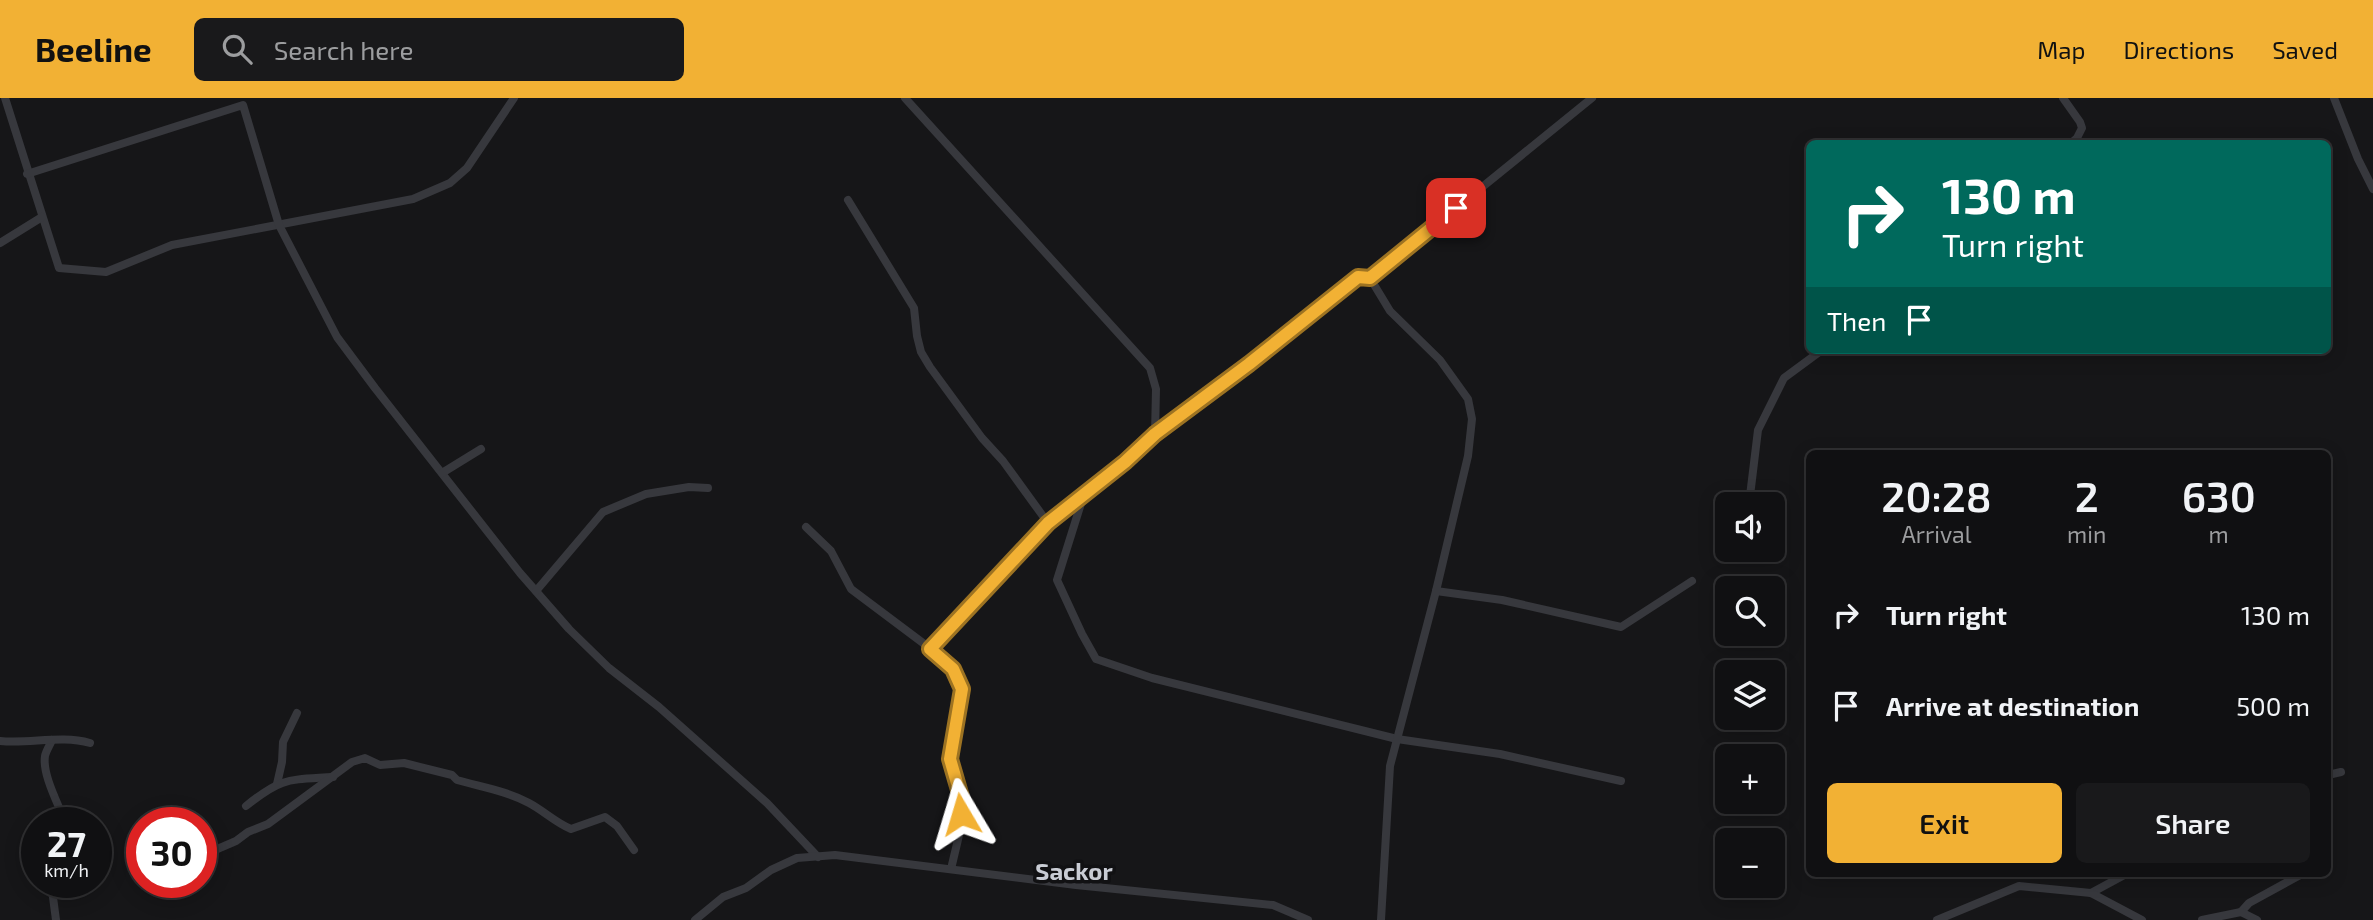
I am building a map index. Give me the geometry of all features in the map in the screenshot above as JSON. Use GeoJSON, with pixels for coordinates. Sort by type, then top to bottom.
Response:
{"type":"FeatureCollection","features":[{"type":"Feature","properties":{"kind":"street"},"geometry":{"type":"LineString","coordinates":[[5,98],[58,268],[106,272],[173,245],[413,200],[450,183],[467,168],[514,98]]}},
{"type":"Feature","properties":{"kind":"street"},"geometry":{"type":"LineString","coordinates":[[905,98],[1150,368],[1156,389],[1155,434]]}},
{"type":"Feature","properties":{"kind":"street"},"geometry":{"type":"LineString","coordinates":[[930,649],[1048,523],[1125,462],[1155,434],[1249,364],[1358,277],[1370,278],[1592,98]]}},
{"type":"Feature","properties":{"kind":"street"},"geometry":{"type":"LineString","coordinates":[[2063,98],[2082,128],[2075,140]]}},
{"type":"Feature","properties":{"kind":"street"},"geometry":{"type":"LineString","coordinates":[[2334,98],[2373,189]]}},
{"type":"Feature","properties":{"kind":"street"},"geometry":{"type":"LineString","coordinates":[[27,174],[243,101],[279,225],[337,337],[442,473],[569,629],[609,668],[659,707],[767,803],[818,856]]}},
{"type":"Feature","properties":{"kind":"street"},"geometry":{"type":"LineString","coordinates":[[848,200],[914,308],[917,336],[930,367],[1048,523]]}},
{"type":"Feature","properties":{"kind":"street"},"geometry":{"type":"LineString","coordinates":[[0,243],[42,218]]}},
{"type":"Feature","properties":{"kind":"street"},"geometry":{"type":"LineString","coordinates":[[1370,278],[1390,311],[1440,360],[1468,399],[1472,419],[1468,456],[1390,766],[1381,920]]}},
{"type":"Feature","properties":{"kind":"street"},"geometry":{"type":"LineString","coordinates":[[1750,492],[1758,430],[1784,378],[1817,354]]}},
{"type":"Feature","properties":{"kind":"street"},"geometry":{"type":"LineString","coordinates":[[442,473],[481,449]]}},
{"type":"Feature","properties":{"kind":"street"},"geometry":{"type":"LineString","coordinates":[[536,591],[603,512],[646,494],[690,487],[708,488]]}},
{"type":"Feature","properties":{"kind":"street"},"geometry":{"type":"LineString","coordinates":[[1084,494],[1057,580],[1096,659],[1152,678],[1396,739],[1500,754],[1621,781]]}},
{"type":"Feature","properties":{"kind":"street"},"geometry":{"type":"LineString","coordinates":[[806,527],[831,551],[851,589],[953,669],[962,689],[950,759],[961,797],[960,831],[951,869]]}},
{"type":"Feature","properties":{"kind":"street"},"geometry":{"type":"LineString","coordinates":[[1436,591],[1502,600],[1621,627],[1692,581]]}},
{"type":"Feature","properties":{"kind":"street"},"geometry":{"type":"LineString","coordinates":[[276,784],[282,762],[283,741],[297,713]]}},
{"type":"Feature","properties":{"kind":"street"},"geometry":{"type":"LineString","coordinates":[[51,740],[45,757],[57,807]]}},
{"type":"Feature","properties":{"kind":"street"},"geometry":{"type":"LineString","coordinates":[[0,741],[19,743],[77,740],[90,743]]}},
{"type":"Feature","properties":{"kind":"street"},"geometry":{"type":"LineString","coordinates":[[217,849],[268,824],[352,762],[365,758],[380,765],[404,763],[504,792],[529,803],[571,829],[606,817],[617,826],[634,850]]}},
{"type":"Feature","properties":{"kind":"street"},"geometry":{"type":"LineString","coordinates":[[2331,774],[2341,772]]}},
{"type":"Feature","properties":{"kind":"street"},"geometry":{"type":"LineString","coordinates":[[246,806],[276,784],[290,779],[333,777]]}},
{"type":"Feature","properties":{"kind":"street"},"geometry":{"type":"LineString","coordinates":[[695,920],[723,897],[746,888],[771,870],[797,858],[835,855],[1273,905],[1308,920]]}},
{"type":"Feature","properties":{"kind":"street"},"geometry":{"type":"LineString","coordinates":[[2091,893],[2121,877]]}},
{"type":"Feature","properties":{"kind":"street"},"geometry":{"type":"LineString","coordinates":[[2241,912],[2249,902],[2296,877]]}},
{"type":"Feature","properties":{"kind":"street"},"geometry":{"type":"LineString","coordinates":[[1937,920],[2019,886],[2091,893],[2142,920]]}},
{"type":"Feature","properties":{"kind":"street"},"geometry":{"type":"LineString","coordinates":[[53,898],[56,920]]}},
{"type":"Feature","properties":{"kind":"street"},"geometry":{"type":"LineString","coordinates":[[2202,920],[2241,912],[2258,920]]}},
{"type":"Feature","properties":{"kind":"district","name":"Sackor"},"geometry":{"type":"Point","coordinates":[1074,872]}},
{"type":"Feature","properties":{"kind":"route"},"geometry":{"type":"LineString","coordinates":[[961,814],[961,797],[950,759],[962,689],[953,669],[930,649],[1048,523],[1125,462],[1155,434],[1249,364],[1358,277],[1370,278],[1456,208]]}}]}
